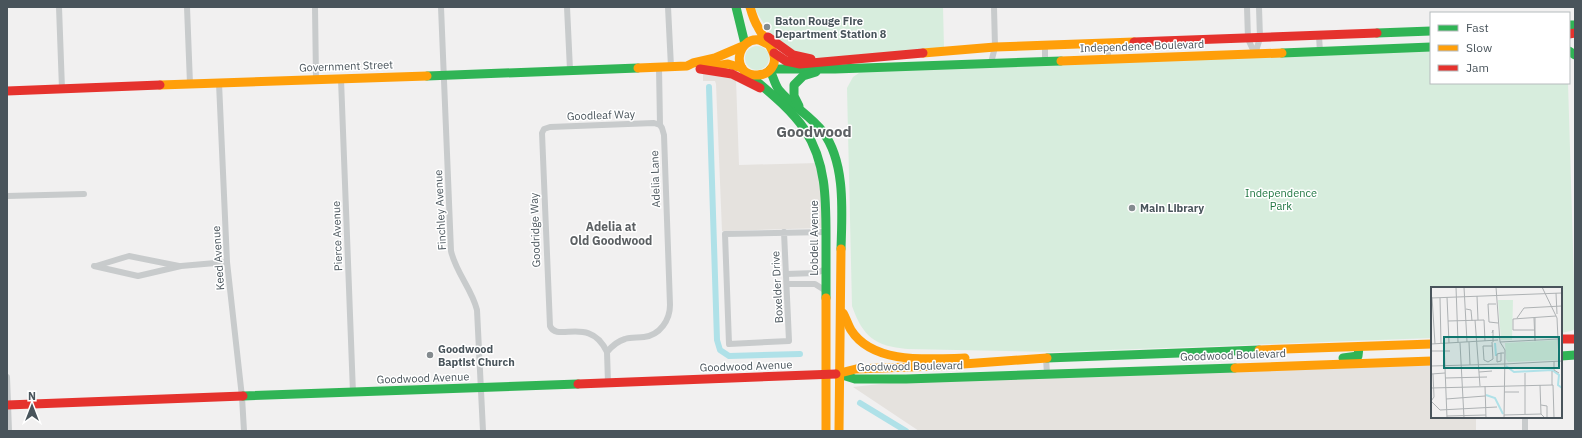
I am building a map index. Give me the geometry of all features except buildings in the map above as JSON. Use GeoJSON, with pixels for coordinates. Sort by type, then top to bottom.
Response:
{"type":"FeatureCollection","features":[{"type":"Feature","properties":{"kind":"main road"},"geometry":{"type":"LineString","coordinates":[[736,7],[744,45]]}},
{"type":"Feature","properties":{"kind":"main road"},"geometry":{"type":"LineString","coordinates":[[750,7],[760,31],[772,49],[774,62],[767,73],[757,76],[745,71],[739,64],[739,54],[744,45],[752,40],[762,40],[772,49],[786,61],[795,63],[828,61]]}},
{"type":"Feature","properties":{"kind":"main road"},"geometry":{"type":"LineString","coordinates":[[730,52],[736,45],[742,31]]}},
{"type":"Feature","properties":{"kind":"main road"},"geometry":{"type":"LineString","coordinates":[[760,31],[782,49],[793,55],[807,59],[828,61]]}},
{"type":"Feature","properties":{"kind":"main road","name":"Independence Boulevard"},"geometry":{"type":"LineString","coordinates":[[828,61],[995,48],[1430,31]]}},
{"type":"Feature","properties":{"kind":"main road","name":"Government Street"},"geometry":{"type":"LineString","coordinates":[[7,91],[687,66],[730,52],[744,45]]}},
{"type":"Feature","properties":{"kind":"main road","name":"Independence Boulevard"},"geometry":{"type":"LineString","coordinates":[[822,69],[1430,47]]}},
{"type":"Feature","properties":{"kind":"main road","name":"Government Street"},"geometry":{"type":"LineString","coordinates":[[687,66],[692,69],[700,69],[722,64],[734,65],[745,71]]}},
{"type":"Feature","properties":{"kind":"main road"},"geometry":{"type":"LineString","coordinates":[[700,69],[732,74],[767,90]]}},
{"type":"Feature","properties":{"kind":"main road"},"geometry":{"type":"LineString","coordinates":[[770,69],[822,69]]}},
{"type":"Feature","properties":{"kind":"main road"},"geometry":{"type":"LineString","coordinates":[[770,69],[778,89],[800,108],[824,133],[838,164],[842,205],[839,431]]}},
{"type":"Feature","properties":{"kind":"main road"},"geometry":{"type":"LineString","coordinates":[[800,108],[794,96],[795,83],[806,74],[822,69]]}},
{"type":"Feature","properties":{"kind":"main road","name":"Lobdell Avenue"},"geometry":{"type":"LineString","coordinates":[[745,71],[793,113],[812,139],[823,171],[826,205],[826,431]]}},
{"type":"Feature","properties":{"kind":"main road"},"geometry":{"type":"LineString","coordinates":[[812,139],[824,133]]}},
{"type":"Feature","properties":{"kind":"main road"},"geometry":{"type":"LineString","coordinates":[[826,205],[842,205]]}},
{"type":"Feature","properties":{"kind":"main road"},"geometry":{"type":"LineString","coordinates":[[841,306],[846,322],[856,337],[869,348],[891,356],[1020,359]]}},
{"type":"Feature","properties":{"kind":"main road"},"geometry":{"type":"LineString","coordinates":[[1562,339],[1575,339]]}},
{"type":"Feature","properties":{"kind":"main road","name":"Goodwood Boulevard"},"geometry":{"type":"LineString","coordinates":[[839,374],[856,368],[936,366],[1020,359],[1431,344]]}},
{"type":"Feature","properties":{"kind":"main road"},"geometry":{"type":"LineString","coordinates":[[1279,366],[1296,360],[1358,356],[1359,347]]}},
{"type":"Feature","properties":{"kind":"main road"},"geometry":{"type":"LineString","coordinates":[[1182,369],[1211,363],[1214,359],[1214,353]]}},
{"type":"Feature","properties":{"kind":"main road"},"geometry":{"type":"LineString","coordinates":[[1562,356],[1575,355]]}},
{"type":"Feature","properties":{"kind":"main road","name":"Goodwood Boulevard"},"geometry":{"type":"LineString","coordinates":[[839,374],[856,380],[906,379],[1431,361]]}},
{"type":"Feature","properties":{"kind":"main road"},"geometry":{"type":"LineString","coordinates":[[906,379],[912,371],[936,366]]}},
{"type":"Feature","properties":{"kind":"main road","name":"Goodwood Avenue"},"geometry":{"type":"LineString","coordinates":[[7,405],[839,374]]}},
{"type":"Feature","properties":{"kind":"street"},"geometry":{"type":"LineString","coordinates":[[58,7],[62,89]]}},
{"type":"Feature","properties":{"kind":"street"},"geometry":{"type":"LineString","coordinates":[[187,7],[190,84]]}},
{"type":"Feature","properties":{"kind":"street"},"geometry":{"type":"LineString","coordinates":[[315,7],[316,80]]}},
{"type":"Feature","properties":{"kind":"street","name":"Finchley Avenue"},"geometry":{"type":"LineString","coordinates":[[441,7],[445,75],[451,251],[455,263],[471,291],[476,305],[483,431]]}},
{"type":"Feature","properties":{"kind":"street"},"geometry":{"type":"LineString","coordinates":[[567,7],[570,70]]}},
{"type":"Feature","properties":{"kind":"street"},"geometry":{"type":"LineString","coordinates":[[668,7],[671,66]]}},
{"type":"Feature","properties":{"kind":"street"},"geometry":{"type":"LineString","coordinates":[[991,63],[995,48],[994,7]]}},
{"type":"Feature","properties":{"kind":"street"},"geometry":{"type":"LineString","coordinates":[[1247,7],[1248,39],[1255,54]]}},
{"type":"Feature","properties":{"kind":"street"},"geometry":{"type":"LineString","coordinates":[[1255,54],[1260,38],[1259,7]]}},
{"type":"Feature","properties":{"kind":"street"},"geometry":{"type":"LineString","coordinates":[[1319,36],[1320,52]]}},
{"type":"Feature","properties":{"kind":"street"},"geometry":{"type":"LineString","coordinates":[[1108,44],[1108,59]]}},
{"type":"Feature","properties":{"kind":"street"},"geometry":{"type":"LineString","coordinates":[[1045,46],[1045,61]]}},
{"type":"Feature","properties":{"kind":"street","name":"Adelia Lane"},"geometry":{"type":"LineString","coordinates":[[607,352],[615,344],[624,339],[643,338],[656,332],[666,322],[669,314],[670,298],[664,135],[660,125],[658,67]]}},
{"type":"Feature","properties":{"kind":"street","name":"Pierce Avenue"},"geometry":{"type":"LineString","coordinates":[[341,79],[353,392]]}},
{"type":"Feature","properties":{"kind":"street","name":"Keed Avenue"},"geometry":{"type":"LineString","coordinates":[[219,83],[227,262],[242,397],[244,431]]}},
{"type":"Feature","properties":{"kind":"street","name":"Goodleaf Way"},"geometry":{"type":"LineString","coordinates":[[543,130],[550,127],[660,125]]}},
{"type":"Feature","properties":{"kind":"street","name":"Goodridge Way"},"geometry":{"type":"LineString","coordinates":[[543,130],[542,144],[548,319],[551,328],[556,332],[581,331],[590,333],[601,342],[607,352]]}},
{"type":"Feature","properties":{"kind":"street"},"geometry":{"type":"LineString","coordinates":[[7,196],[84,194]]}},
{"type":"Feature","properties":{"kind":"street"},"geometry":{"type":"LineString","coordinates":[[784,232],[826,232]]}},
{"type":"Feature","properties":{"kind":"street","name":"Boxelder Drive"},"geometry":{"type":"LineString","coordinates":[[784,232],[787,284],[789,341],[729,344],[725,234],[784,232]]}},
{"type":"Feature","properties":{"kind":"street"},"geometry":{"type":"LineString","coordinates":[[182,266],[129,256],[94,266],[138,276],[182,266],[227,262]]}},
{"type":"Feature","properties":{"kind":"street"},"geometry":{"type":"LineString","coordinates":[[786,274],[816,274],[826,269]]}},
{"type":"Feature","properties":{"kind":"street"},"geometry":{"type":"LineString","coordinates":[[787,284],[815,284],[826,291]]}},
{"type":"Feature","properties":{"kind":"street"},"geometry":{"type":"LineString","coordinates":[[607,352],[608,383]]}},
{"type":"Feature","properties":{"kind":"street"},"geometry":{"type":"LineString","coordinates":[[1046,358],[1047,374]]}},
{"type":"Feature","properties":{"kind":"street"},"geometry":{"type":"LineString","coordinates":[[7,377],[9,431]]}},
{"type":"Feature","properties":{"kind":"street"},"geometry":{"type":"LineString","coordinates":[[1525,418],[1525,431]]}},
{"type":"Feature","properties":{"kind":"shaded area"},"geometry":{"type":"Polygon","coordinates":[[[703,73],[736,79],[739,165],[818,163],[822,181],[823,228],[722,231],[716,84],[715,81],[703,81],[703,73]]]}},
{"type":"Feature","properties":{"kind":"shaded area"},"geometry":{"type":"Polygon","coordinates":[[[1431,363],[1431,418],[1476,418],[1476,431],[919,431],[853,387],[889,383],[1431,363]]]}},
{"type":"Feature","properties":{"kind":"green space"},"geometry":{"type":"Polygon","coordinates":[[[754,7],[943,7],[944,48],[830,58],[813,58],[797,54],[783,46],[767,28],[754,7]]]}},
{"type":"Feature","properties":{"kind":"green space"},"geometry":{"type":"Polygon","coordinates":[[[757,46],[765,50],[769,58],[765,66],[757,70],[749,66],[745,58],[749,50],[757,46]]]}},
{"type":"Feature","properties":{"kind":"green space","name":"Independence Park"},"geometry":{"type":"Polygon","coordinates":[[[1430,48],[1430,84],[1568,84],[1575,329],[1562,333],[1562,287],[1431,287],[1431,338],[1053,352],[907,349],[886,345],[878,342],[866,332],[856,317],[852,306],[847,88],[853,77],[862,71],[1430,48]]]}},
{"type":"Feature","properties":{"kind":"waterway"},"geometry":{"type":"LineString","coordinates":[[709,87],[717,340],[720,350],[729,356],[800,354]]}},
{"type":"Feature","properties":{"kind":"waterway"},"geometry":{"type":"LineString","coordinates":[[860,403],[906,431]]}},
{"type":"Feature","properties":{"kind":"traffic: fast"},"geometry":{"type":"LineString","coordinates":[[736,7],[745,44]]}},
{"type":"Feature","properties":{"kind":"traffic: fast"},"geometry":{"type":"LineString","coordinates":[[1570,25],[1575,25]]}},
{"type":"Feature","properties":{"kind":"traffic: fast"},"geometry":{"type":"LineString","coordinates":[[1377,33],[1430,31]]}},
{"type":"Feature","properties":{"kind":"traffic: fast"},"geometry":{"type":"LineString","coordinates":[[1282,53],[1430,47]]}},
{"type":"Feature","properties":{"kind":"traffic: fast"},"geometry":{"type":"LineString","coordinates":[[1570,52],[1575,55]]}},
{"type":"Feature","properties":{"kind":"traffic: fast"},"geometry":{"type":"LineString","coordinates":[[771,69],[835,69],[1061,61]]}},
{"type":"Feature","properties":{"kind":"traffic: fast"},"geometry":{"type":"LineString","coordinates":[[427,76],[638,68]]}},
{"type":"Feature","properties":{"kind":"traffic: fast"},"geometry":{"type":"LineString","coordinates":[[770,70],[779,90],[823,132],[836,158],[842,204],[841,249]]}},
{"type":"Feature","properties":{"kind":"traffic: fast"},"geometry":{"type":"LineString","coordinates":[[799,106],[794,96],[794,85],[803,76],[816,72]]}},
{"type":"Feature","properties":{"kind":"traffic: fast"},"geometry":{"type":"LineString","coordinates":[[748,74],[793,114],[805,130],[817,155],[821,168],[825,195],[826,298]]}},
{"type":"Feature","properties":{"kind":"traffic: fast"},"geometry":{"type":"LineString","coordinates":[[1343,358],[1358,356],[1359,347]]}},
{"type":"Feature","properties":{"kind":"traffic: fast"},"geometry":{"type":"LineString","coordinates":[[1047,358],[1259,350]]}},
{"type":"Feature","properties":{"kind":"traffic: fast"},"geometry":{"type":"LineString","coordinates":[[1562,356],[1575,355]]}},
{"type":"Feature","properties":{"kind":"traffic: fast"},"geometry":{"type":"LineString","coordinates":[[839,374],[855,379],[906,379],[1235,368]]}},
{"type":"Feature","properties":{"kind":"traffic: fast"},"geometry":{"type":"LineString","coordinates":[[243,396],[578,384]]}},
{"type":"Feature","properties":{"kind":"traffic: slow"},"geometry":{"type":"LineString","coordinates":[[750,7],[755,22],[768,43],[771,49],[774,54],[774,60],[773,66],[766,73],[754,75],[746,73],[739,62],[742,49],[746,44],[759,40],[762,41],[767,44],[769,45],[770,45]]}},
{"type":"Feature","properties":{"kind":"traffic: slow"},"geometry":{"type":"LineString","coordinates":[[923,53],[995,47],[1134,42]]}},
{"type":"Feature","properties":{"kind":"traffic: slow"},"geometry":{"type":"LineString","coordinates":[[638,68],[687,66],[693,63],[715,58],[743,46]]}},
{"type":"Feature","properties":{"kind":"traffic: slow"},"geometry":{"type":"LineString","coordinates":[[1061,61],[1282,53]]}},
{"type":"Feature","properties":{"kind":"traffic: slow"},"geometry":{"type":"LineString","coordinates":[[703,68],[728,64],[742,68]]}},
{"type":"Feature","properties":{"kind":"traffic: slow"},"geometry":{"type":"LineString","coordinates":[[160,85],[427,76]]}},
{"type":"Feature","properties":{"kind":"traffic: slow"},"geometry":{"type":"LineString","coordinates":[[839,431],[841,249]]}},
{"type":"Feature","properties":{"kind":"traffic: slow"},"geometry":{"type":"LineString","coordinates":[[826,298],[826,431]]}},
{"type":"Feature","properties":{"kind":"traffic: slow"},"geometry":{"type":"LineString","coordinates":[[843,313],[851,330],[861,341],[873,349],[888,355],[919,359],[965,358]]}},
{"type":"Feature","properties":{"kind":"traffic: slow"},"geometry":{"type":"LineString","coordinates":[[1259,350],[1431,344]]}},
{"type":"Feature","properties":{"kind":"traffic: slow"},"geometry":{"type":"LineString","coordinates":[[836,374],[856,369],[936,366],[1047,358]]}},
{"type":"Feature","properties":{"kind":"traffic: slow"},"geometry":{"type":"LineString","coordinates":[[1235,368],[1431,361]]}},
{"type":"Feature","properties":{"kind":"traffic: jam"},"geometry":{"type":"LineString","coordinates":[[1134,42],[1377,33]]}},
{"type":"Feature","properties":{"kind":"traffic: jam"},"geometry":{"type":"LineString","coordinates":[[1570,34],[1575,33]]}},
{"type":"Feature","properties":{"kind":"traffic: jam"},"geometry":{"type":"LineString","coordinates":[[768,37],[793,55],[811,59]]}},
{"type":"Feature","properties":{"kind":"traffic: jam"},"geometry":{"type":"LineString","coordinates":[[774,53],[786,61],[800,64],[923,53]]}},
{"type":"Feature","properties":{"kind":"traffic: jam"},"geometry":{"type":"LineString","coordinates":[[700,69],[732,74],[760,88]]}},
{"type":"Feature","properties":{"kind":"traffic: jam"},"geometry":{"type":"LineString","coordinates":[[7,91],[160,85]]}},
{"type":"Feature","properties":{"kind":"traffic: jam"},"geometry":{"type":"LineString","coordinates":[[1562,339],[1575,339]]}},
{"type":"Feature","properties":{"kind":"traffic: jam"},"geometry":{"type":"LineString","coordinates":[[578,384],[836,374]]}},
{"type":"Feature","properties":{"kind":"traffic: jam"},"geometry":{"type":"LineString","coordinates":[[7,405],[243,396]]}},
{"type":"Feature","properties":{"kind":"place","name":"Baton Rouge Fire Department Station 8"},"geometry":{"type":"Point","coordinates":[767,27]}},
{"type":"Feature","properties":{"kind":"place","name":"Main Library"},"geometry":{"type":"Point","coordinates":[1132,208]}},
{"type":"Feature","properties":{"kind":"place","name":"Goodwood Baptist Church"},"geometry":{"type":"Point","coordinates":[430,355]}},
{"type":"Feature","properties":{"kind":"district","name":"Goodwood"},"geometry":{"type":"Point","coordinates":[814,131]}},
{"type":"Feature","properties":{"kind":"district","name":"Adelia at Old Goodwood"},"geometry":{"type":"Point","coordinates":[611,233]}}]}
